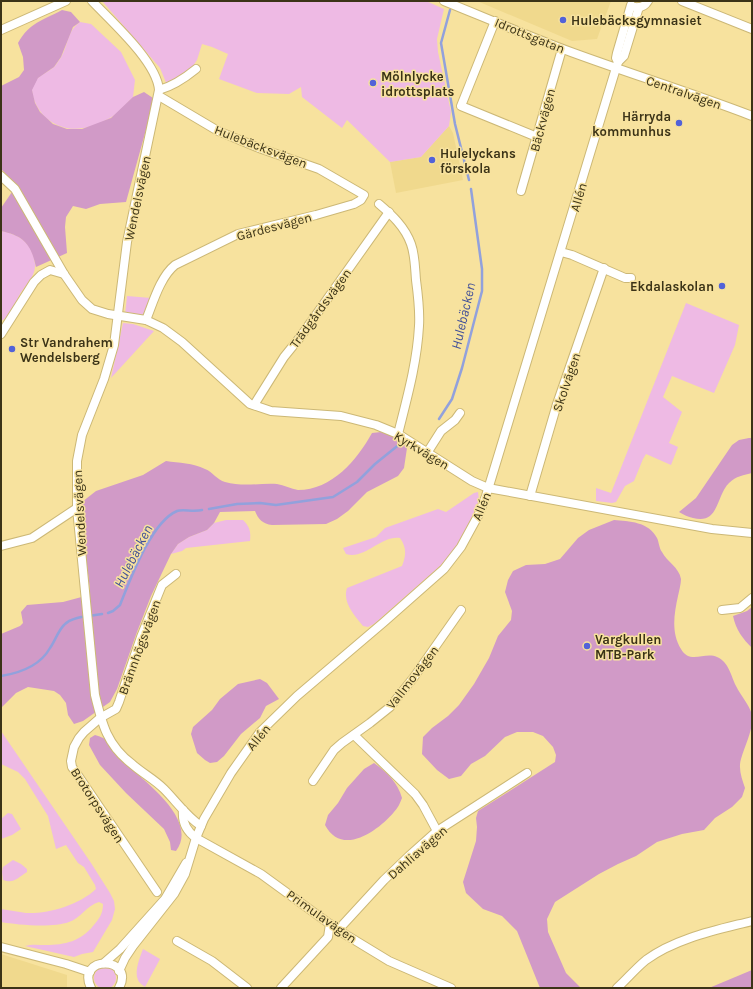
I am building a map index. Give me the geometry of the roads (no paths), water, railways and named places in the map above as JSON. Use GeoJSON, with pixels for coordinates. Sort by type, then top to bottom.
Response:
{"type":"FeatureCollection","features":[{"type":"Feature","properties":{"kind":"street"},"geometry":{"type":"LineString","coordinates":[[1,30],[66,1]]}},
{"type":"Feature","properties":{"kind":"street"},"geometry":{"type":"LineString","coordinates":[[92,1],[146,61],[156,76],[159,93],[185,78],[196,69]]}},
{"type":"Feature","properties":{"kind":"street","name":"Idrottsgatan"},"geometry":{"type":"LineString","coordinates":[[444,1],[562,49],[617,65]]}},
{"type":"Feature","properties":{"kind":"street"},"geometry":{"type":"LineString","coordinates":[[633,5],[645,5],[648,1]]}},
{"type":"Feature","properties":{"kind":"street"},"geometry":{"type":"LineString","coordinates":[[682,1],[752,29]]}},
{"type":"Feature","properties":{"kind":"street","name":"Allén"},"geometry":{"type":"LineString","coordinates":[[119,971],[124,958],[174,894],[185,874],[201,826],[232,773],[260,732],[297,696],[444,569],[461,547],[479,514],[561,252],[617,65],[617,53],[633,5]]}},
{"type":"Feature","properties":{"kind":"street"},"geometry":{"type":"LineString","coordinates":[[495,22],[461,106],[537,137]]}},
{"type":"Feature","properties":{"kind":"street","name":"Bäckvägen"},"geometry":{"type":"LineString","coordinates":[[521,191],[562,49]]}},
{"type":"Feature","properties":{"kind":"street","name":"Centralvägen"},"geometry":{"type":"LineString","coordinates":[[617,65],[752,116]]}},
{"type":"Feature","properties":{"kind":"street","name":"Hulebäcksvägen"},"geometry":{"type":"LineString","coordinates":[[159,93],[218,131],[259,148],[320,169],[364,195]]}},
{"type":"Feature","properties":{"kind":"street","name":"Wendelsvägen"},"geometry":{"type":"LineString","coordinates":[[159,93],[131,219],[124,260],[114,345],[104,379],[83,432],[79,447],[76,475],[76,508],[96,695],[100,718],[109,739],[121,754],[131,764],[158,784],[191,819],[201,826]]}},
{"type":"Feature","properties":{"kind":"street","name":"Kyrkvägen"},"geometry":{"type":"LineString","coordinates":[[2,179],[15,189],[64,274],[87,305],[99,312],[146,320],[172,334],[250,404],[271,411],[341,416],[360,420],[398,434],[472,481],[488,488],[712,529],[752,533]]}},
{"type":"Feature","properties":{"kind":"street","name":"Gärdesvägen"},"geometry":{"type":"LineString","coordinates":[[146,320],[165,277],[169,270],[175,265],[238,234],[354,204],[362,200],[364,195]]}},
{"type":"Feature","properties":{"kind":"street"},"geometry":{"type":"LineString","coordinates":[[378,204],[389,212],[398,222],[411,244],[414,255],[419,312],[416,356],[412,381],[398,434]]}},
{"type":"Feature","properties":{"kind":"street","name":"Trädgårdsvägen"},"geometry":{"type":"LineString","coordinates":[[254,405],[284,357],[301,336],[389,212]]}},
{"type":"Feature","properties":{"kind":"street"},"geometry":{"type":"LineString","coordinates":[[561,252],[604,268],[625,278],[631,278]]}},
{"type":"Feature","properties":{"kind":"street","name":"Skolvägen"},"geometry":{"type":"LineString","coordinates":[[530,496],[558,404],[604,268]]}},
{"type":"Feature","properties":{"kind":"street"},"geometry":{"type":"LineString","coordinates":[[1,334],[34,282],[41,275],[50,270],[64,274]]}},
{"type":"Feature","properties":{"kind":"street"},"geometry":{"type":"LineString","coordinates":[[428,453],[441,431],[455,420],[460,413]]}},
{"type":"Feature","properties":{"kind":"street"},"geometry":{"type":"LineString","coordinates":[[1,546],[32,538],[76,508]]}},
{"type":"Feature","properties":{"kind":"street","name":"Brännhögsvägen"},"geometry":{"type":"LineString","coordinates":[[100,718],[116,709],[141,637],[162,585],[176,574]]}},
{"type":"Feature","properties":{"kind":"street"},"geometry":{"type":"LineString","coordinates":[[722,610],[740,608],[752,598]]}},
{"type":"Feature","properties":{"kind":"street","name":"Vallmovägen"},"geometry":{"type":"LineString","coordinates":[[313,781],[334,750],[390,707],[414,677],[461,610]]}},
{"type":"Feature","properties":{"kind":"street","name":"Brotorpsvägen"},"geometry":{"type":"LineString","coordinates":[[100,718],[79,738],[72,754],[72,767],[157,892]]}},
{"type":"Feature","properties":{"kind":"street"},"geometry":{"type":"LineString","coordinates":[[354,735],[415,794],[423,805],[437,831]]}},
{"type":"Feature","properties":{"kind":"street","name":"Dahliavägen"},"geometry":{"type":"LineString","coordinates":[[338,930],[389,875],[437,831],[527,773]]}},
{"type":"Feature","properties":{"kind":"street"},"geometry":{"type":"LineString","coordinates":[[183,810],[185,825],[190,833],[196,838]]}},
{"type":"Feature","properties":{"kind":"street","name":"Primulavägen"},"geometry":{"type":"LineString","coordinates":[[196,838],[261,874],[338,930],[389,961],[451,988]]}},
{"type":"Feature","properties":{"kind":"street","name":"Allén"},"geometry":{"type":"LineString","coordinates":[[90,972],[97,964],[104,963],[120,949],[165,899],[182,867],[189,859]]}},
{"type":"Feature","properties":{"kind":"street"},"geometry":{"type":"LineString","coordinates":[[618,988],[629,975],[647,960],[666,948],[697,936],[752,921]]}},
{"type":"Feature","properties":{"kind":"street"},"geometry":{"type":"LineString","coordinates":[[281,988],[328,937],[330,924]]}},
{"type":"Feature","properties":{"kind":"street"},"geometry":{"type":"LineString","coordinates":[[177,941],[212,961],[247,988]]}},
{"type":"Feature","properties":{"kind":"street"},"geometry":{"type":"LineString","coordinates":[[1,947],[66,964],[90,972],[88,981],[91,988]]}},
{"type":"Feature","properties":{"kind":"street"},"geometry":{"type":"LineString","coordinates":[[104,963],[114,966],[119,971],[122,979],[119,988]]}},
{"type":"Feature","properties":{"kind":"waterway","name":"Hulebäcken"},"geometry":{"type":"LineString","coordinates":[[450,10],[441,43],[455,124],[469,180]]}},
{"type":"Feature","properties":{"kind":"waterway","name":"Hulebäcken"},"geometry":{"type":"LineString","coordinates":[[439,419],[452,399],[462,368],[482,291],[482,269],[471,189]]}},
{"type":"Feature","properties":{"kind":"waterway","name":"Hulebäcken"},"geometry":{"type":"LineString","coordinates":[[209,509],[237,504],[260,503],[276,505],[333,497],[357,482],[375,464],[401,443]]}},
{"type":"Feature","properties":{"kind":"waterway","name":"Hulebäcken"},"geometry":{"type":"LineString","coordinates":[[108,613],[120,605],[142,553],[150,539],[167,517],[177,511],[202,510]]}},
{"type":"Feature","properties":{"kind":"waterway","name":"Hulebäcken"},"geometry":{"type":"LineString","coordinates":[[1,676],[22,671],[41,660],[62,627],[67,622],[77,618],[102,614]]}},
{"type":"Feature","properties":{"kind":"place","name":"Hulebäcksgymnasiet"},"geometry":{"type":"Point","coordinates":[563,20]}},
{"type":"Feature","properties":{"kind":"place","name":"Mölnlycke idrottsplats"},"geometry":{"type":"Point","coordinates":[373,83]}},
{"type":"Feature","properties":{"kind":"place","name":"Härryda kommunhus"},"geometry":{"type":"Point","coordinates":[679,123]}},
{"type":"Feature","properties":{"kind":"place","name":"Hulelyckans förskola"},"geometry":{"type":"Point","coordinates":[432,160]}},
{"type":"Feature","properties":{"kind":"place","name":"Ekdalaskolan"},"geometry":{"type":"Point","coordinates":[722,286]}},
{"type":"Feature","properties":{"kind":"place","name":"Str Vandrahem Wendelsberg"},"geometry":{"type":"Point","coordinates":[12,349]}},
{"type":"Feature","properties":{"kind":"place","name":"Vargkullen MTB-Park"},"geometry":{"type":"Point","coordinates":[587,646]}}]}
